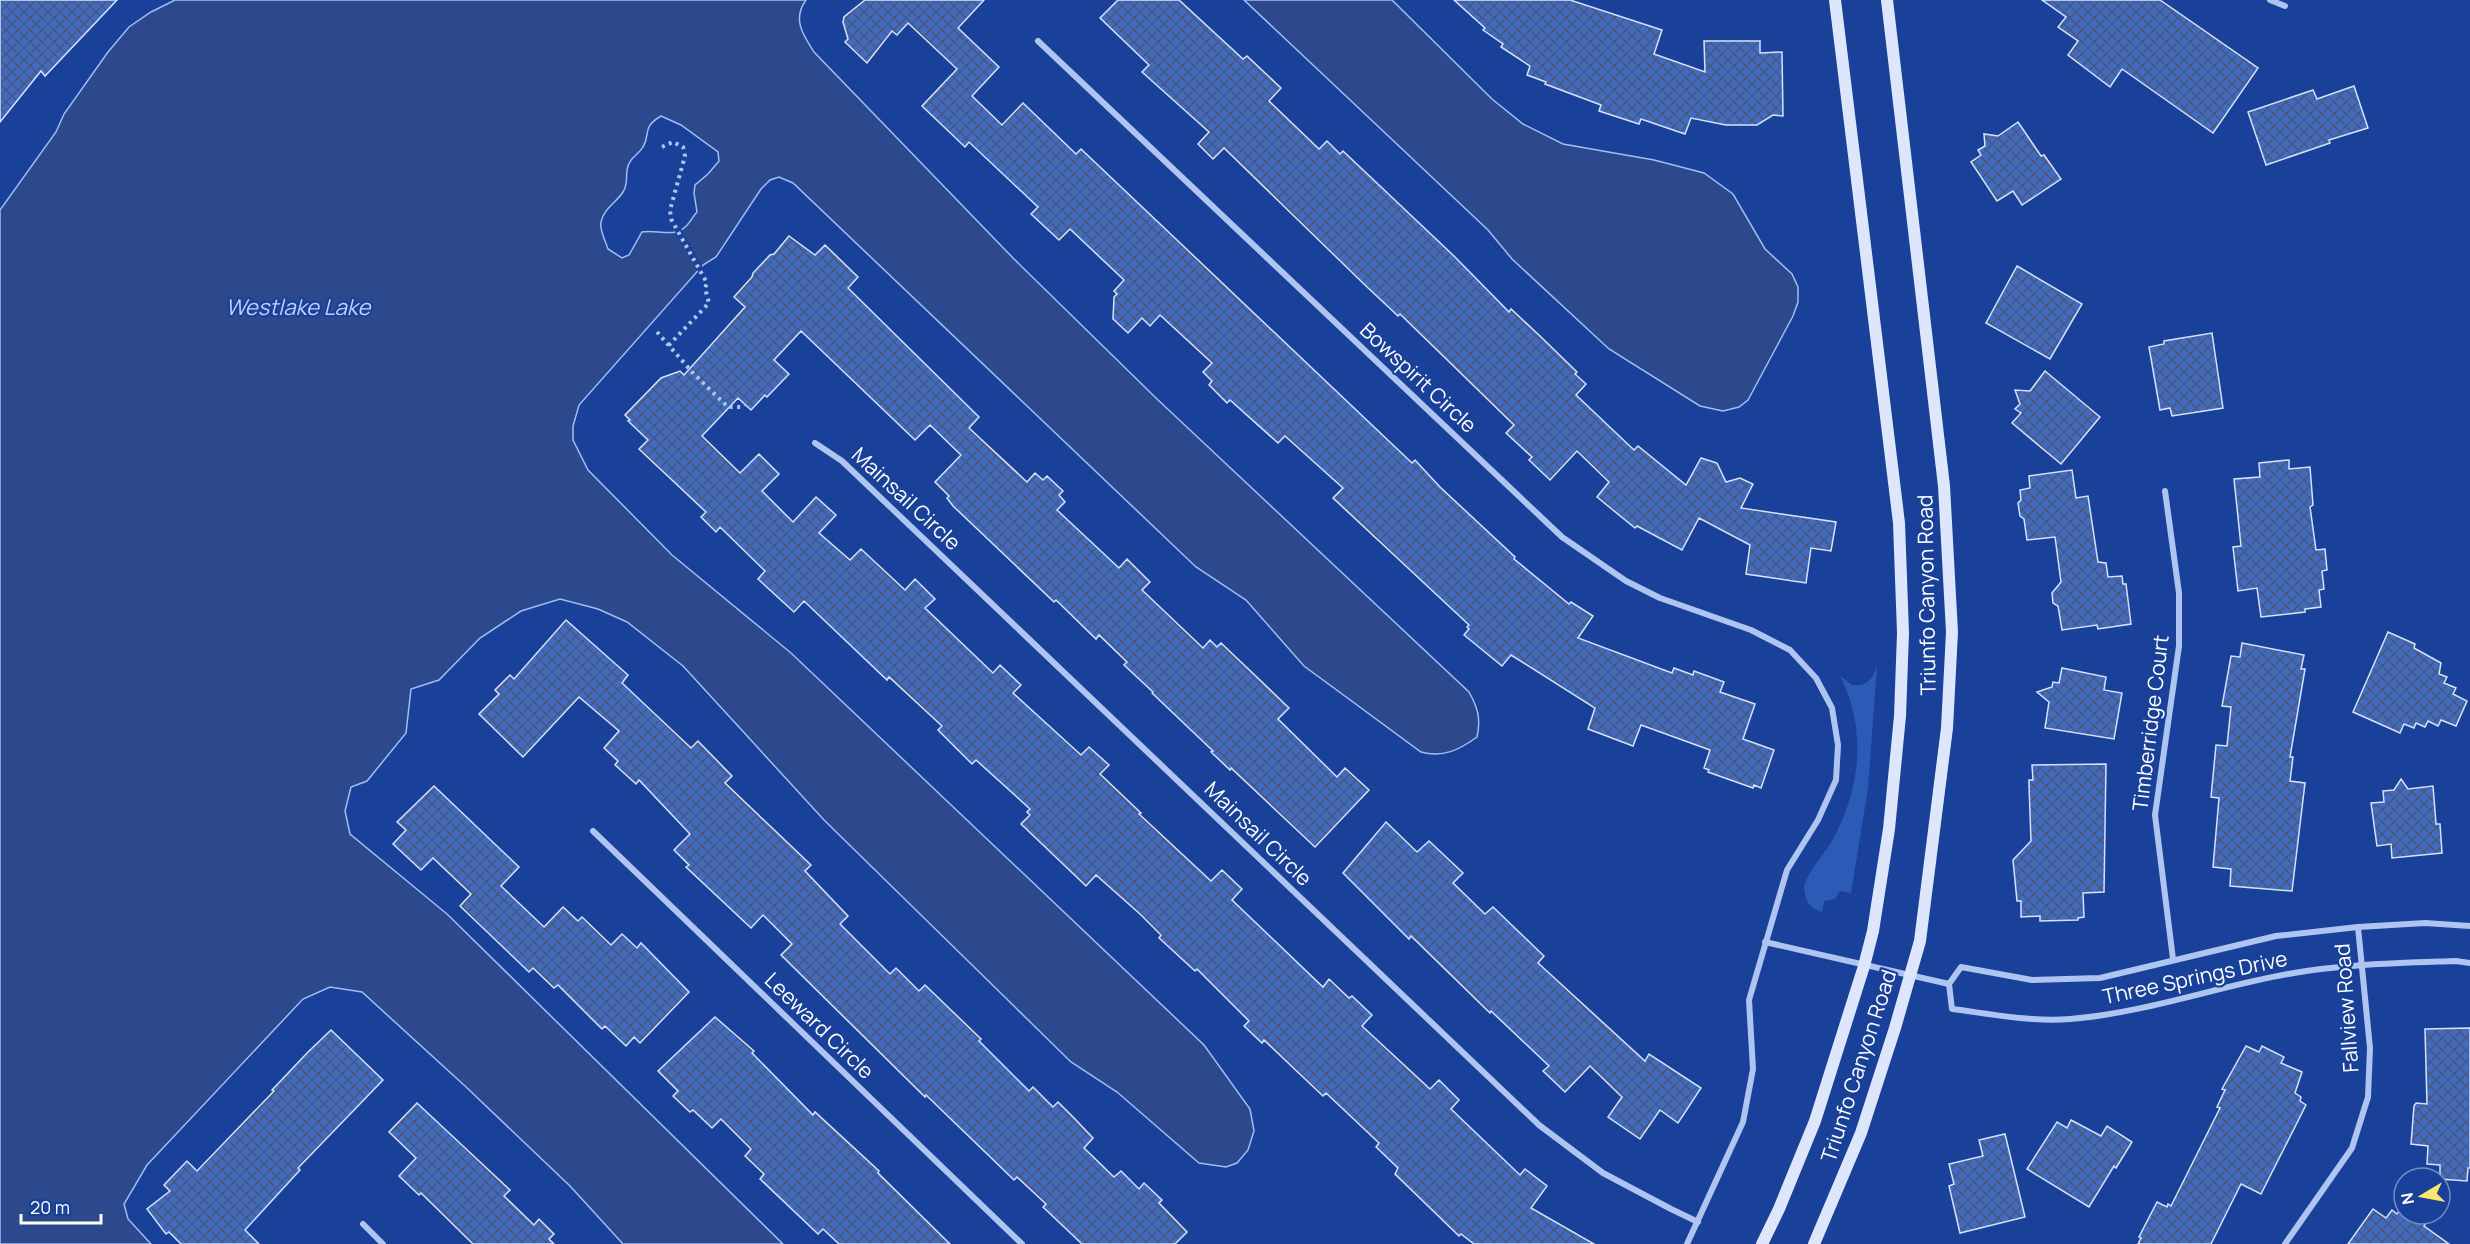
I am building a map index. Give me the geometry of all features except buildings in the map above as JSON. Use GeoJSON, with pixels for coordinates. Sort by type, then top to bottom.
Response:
{"type":"FeatureCollection","features":[{"type":"Feature","properties":{"kind":"street","name":"Triunfo Canyon Road"},"geometry":{"type":"LineString","coordinates":[[1762,1244],[1815,1121],[1864,966],[1873,931],[1889,829],[1900,716],[1903,622],[1898,512],[1835,0]]}},
{"type":"Feature","properties":{"kind":"street","name":"Triunfo Canyon Road"},"geometry":{"type":"LineString","coordinates":[[1814,1244],[1861,1133],[1920,941],[1934,849],[1947,728],[1952,632],[1944,486],[1887,0]]}},
{"type":"Feature","properties":{"kind":"street"},"geometry":{"type":"LineString","coordinates":[[2270,0],[2286,6]]}},
{"type":"Feature","properties":{"kind":"street","name":"Bowspirit Circle"},"geometry":{"type":"LineString","coordinates":[[1038,41],[1562,537],[1626,581],[1660,598],[1751,630],[1790,650],[1816,678],[1832,708],[1838,745],[1836,780],[1818,820],[1787,870],[1765,942]]}},
{"type":"Feature","properties":{"kind":"street","name":"Mainsail Circle"},"geometry":{"type":"LineString","coordinates":[[815,443],[842,460],[1539,1125],[1603,1173],[1698,1222]]}},
{"type":"Feature","properties":{"kind":"street","name":"Timberridge Court"},"geometry":{"type":"LineString","coordinates":[[2165,491],[2179,593],[2179,646],[2155,815],[2173,959]]}},
{"type":"Feature","properties":{"kind":"street","name":"Leeward Circle"},"geometry":{"type":"LineString","coordinates":[[593,831],[1022,1244]]}},
{"type":"Feature","properties":{"kind":"street","name":"Three Springs Drive"},"geometry":{"type":"LineString","coordinates":[[2470,926],[2425,923],[2358,927],[2276,936],[2100,978],[2032,980],[1961,967],[1949,984],[1952,1009],[2014,1017],[2068,1019],[2134,1011],[2288,974],[2362,964],[2456,961],[2470,963]]}},
{"type":"Feature","properties":{"kind":"street","name":"Fallview Road"},"geometry":{"type":"LineString","coordinates":[[2285,1244],[2352,1148],[2368,1097],[2370,1048],[2358,927]]}},
{"type":"Feature","properties":{"kind":"street","name":"Triunfo Canyon Road"},"geometry":{"type":"LineString","coordinates":[[1765,942],[1864,966]]}},
{"type":"Feature","properties":{"kind":"street"},"geometry":{"type":"LineString","coordinates":[[1687,1244],[1743,1122],[1753,1069],[1749,1000],[1765,942]]}},
{"type":"Feature","properties":{"kind":"street"},"geometry":{"type":"LineString","coordinates":[[1864,966],[1949,984]]}},
{"type":"Feature","properties":{"kind":"street"},"geometry":{"type":"LineString","coordinates":[[363,1224],[383,1244]]}},
{"type":"Feature","properties":{"kind":"path"},"geometry":{"type":"LineString","coordinates":[[662,147],[673,142],[683,147],[685,156],[670,210],[676,227],[707,283],[705,288],[709,303],[668,346]]}},
{"type":"Feature","properties":{"kind":"path"},"geometry":{"type":"LineString","coordinates":[[657,332],[728,407],[735,408],[745,404]]}},
{"type":"Feature","properties":{"kind":"shaded area"},"geometry":{"type":"Polygon","coordinates":[[[1877,666],[1868,788],[1851,893],[1840,891],[1835,899],[1824,901],[1822,912],[1813,908],[1808,902],[1804,886],[1833,839],[1842,819],[1855,779],[1857,758],[1854,717],[1849,696],[1840,676],[1852,685],[1861,685],[1871,678],[1877,666]]]}},
{"type":"Feature","properties":{"kind":"water","name":"Westlake Lake"},"geometry":{"type":"Polygon","coordinates":[[[175,0],[806,0],[799,20],[803,33],[814,52],[1014,259],[1157,399],[1469,692],[1478,714],[1477,737],[1450,752],[1429,754],[1421,752],[1304,666],[1246,600],[1196,567],[793,183],[779,177],[770,180],[761,189],[716,257],[703,265],[579,405],[573,426],[573,440],[588,470],[672,555],[791,653],[1204,1045],[1250,1109],[1254,1131],[1248,1150],[1237,1163],[1226,1167],[1199,1163],[1117,1092],[1071,1062],[824,820],[683,666],[627,622],[598,609],[560,599],[521,611],[480,638],[439,680],[411,689],[406,733],[367,781],[351,787],[345,811],[350,834],[447,914],[783,1244],[623,1244],[570,1186],[362,992],[330,987],[303,999],[147,1165],[124,1204],[128,1219],[151,1244],[0,1244],[0,210],[56,132],[64,114],[108,52],[129,27],[175,0]],[[661,116],[651,124],[643,147],[628,166],[625,189],[603,217],[601,229],[608,249],[622,258],[629,255],[642,232],[670,233],[681,230],[697,212],[695,185],[719,161],[718,152],[681,125],[661,116]]]}},
{"type":"Feature","properties":{"kind":"water"},"geometry":{"type":"Polygon","coordinates":[[[1244,0],[1392,0],[1492,99],[1523,124],[1563,144],[1654,160],[1704,173],[1733,194],[1765,249],[1792,274],[1798,287],[1798,302],[1793,316],[1748,400],[1739,407],[1723,411],[1700,406],[1609,349],[1512,259],[1488,230],[1244,0]]]}},
{"type":"Feature","properties":{"kind":"pier"},"geometry":{"type":"Polygon","coordinates":[[[680,227],[703,268],[699,273],[674,230],[680,227]]]}}]}
